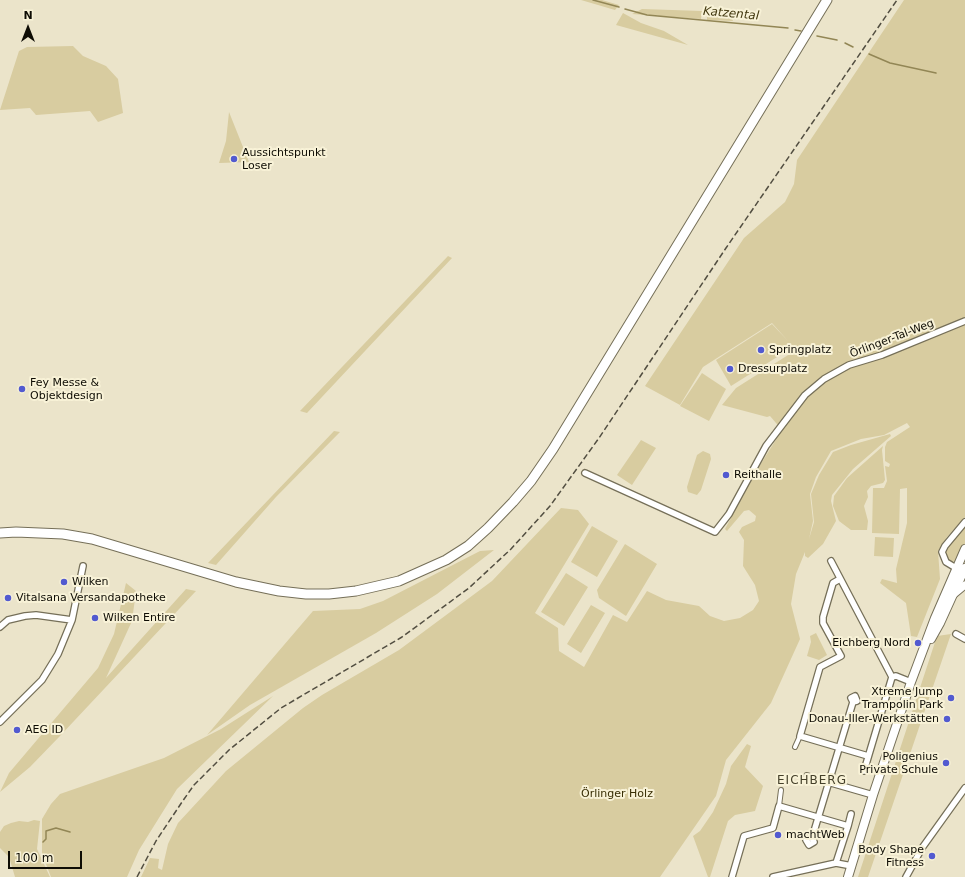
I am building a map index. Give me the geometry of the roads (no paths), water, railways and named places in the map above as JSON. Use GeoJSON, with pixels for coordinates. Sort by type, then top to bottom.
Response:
{"type":"FeatureCollection","features":[{"type":"Feature","properties":{"kind":"main road"},"geometry":{"type":"LineString","coordinates":[[0,533],[50,533],[92,539],[236,582],[280,591],[329,594],[356,591],[399,581],[424,571],[468,546],[502,514],[531,481],[553,449],[827,0]]}},
{"type":"Feature","properties":{"kind":"main road"},"geometry":{"type":"LineString","coordinates":[[924,648],[938,628],[963,570],[965,549]]}},
{"type":"Feature","properties":{"kind":"main road"},"geometry":{"type":"LineString","coordinates":[[848,877],[873,795],[911,682],[935,618],[963,570]]}},
{"type":"Feature","properties":{"kind":"street","name":"Örlinger-Tal-Weg"},"geometry":{"type":"LineString","coordinates":[[585,474],[716,532],[728,514],[766,446],[805,395],[824,379],[849,365],[882,355],[965,321]]}},
{"type":"Feature","properties":{"kind":"street"},"geometry":{"type":"LineString","coordinates":[[963,570],[946,562],[942,552],[945,546],[965,522]]}},
{"type":"Feature","properties":{"kind":"street"},"geometry":{"type":"LineString","coordinates":[[831,561],[892,677],[864,770]]}},
{"type":"Feature","properties":{"kind":"street"},"geometry":{"type":"LineString","coordinates":[[0,722],[42,680],[58,654],[72,620],[83,566]]}},
{"type":"Feature","properties":{"kind":"street"},"geometry":{"type":"LineString","coordinates":[[795,747],[800,736],[820,667],[841,656],[823,622],[823,617],[833,583],[840,579]]}},
{"type":"Feature","properties":{"kind":"street"},"geometry":{"type":"LineString","coordinates":[[952,595],[965,585]]}},
{"type":"Feature","properties":{"kind":"street"},"geometry":{"type":"LineString","coordinates":[[0,627],[8,620],[25,616],[36,615],[72,620]]}},
{"type":"Feature","properties":{"kind":"street"},"geometry":{"type":"LineString","coordinates":[[956,634],[965,639]]}},
{"type":"Feature","properties":{"kind":"street"},"geometry":{"type":"LineString","coordinates":[[892,677],[896,676],[911,682]]}},
{"type":"Feature","properties":{"kind":"street"},"geometry":{"type":"LineString","coordinates":[[812,838],[821,818],[828,782],[853,702]]}},
{"type":"Feature","properties":{"kind":"street"},"geometry":{"type":"LineString","coordinates":[[800,736],[868,756]]}},
{"type":"Feature","properties":{"kind":"street"},"geometry":{"type":"LineString","coordinates":[[807,776],[873,795]]}},
{"type":"Feature","properties":{"kind":"street"},"geometry":{"type":"LineString","coordinates":[[906,877],[922,848],[965,788]]}},
{"type":"Feature","properties":{"kind":"street"},"geometry":{"type":"LineString","coordinates":[[732,877],[744,836],[773,828],[779,806],[781,790]]}},
{"type":"Feature","properties":{"kind":"street"},"geometry":{"type":"LineString","coordinates":[[779,806],[848,826]]}},
{"type":"Feature","properties":{"kind":"street"},"geometry":{"type":"LineString","coordinates":[[836,863],[851,814]]}},
{"type":"Feature","properties":{"kind":"street"},"geometry":{"type":"LineString","coordinates":[[773,877],[836,863],[852,866]]}},
{"type":"Feature","properties":{"kind":"waterway","name":"Katzental"},"geometry":{"type":"LineString","coordinates":[[593,0],[619,7]]}},
{"type":"Feature","properties":{"kind":"waterway","name":"Katzental"},"geometry":{"type":"LineString","coordinates":[[625,9],[647,15],[788,28]]}},
{"type":"Feature","properties":{"kind":"waterway","name":"Katzental"},"geometry":{"type":"LineString","coordinates":[[795,30],[801,31]]}},
{"type":"Feature","properties":{"kind":"waterway","name":"Katzental"},"geometry":{"type":"LineString","coordinates":[[817,36],[837,40]]}},
{"type":"Feature","properties":{"kind":"waterway","name":"Katzental"},"geometry":{"type":"LineString","coordinates":[[845,43],[853,47]]}},
{"type":"Feature","properties":{"kind":"waterway","name":"Katzental"},"geometry":{"type":"LineString","coordinates":[[869,54],[890,63],[936,73]]}},
{"type":"Feature","properties":{"kind":"waterway"},"geometry":{"type":"LineString","coordinates":[[43,842],[46,839],[46,831],[56,828],[70,832]]}},
{"type":"Feature","properties":{"kind":"railway"},"geometry":{"type":"LineString","coordinates":[[137,877],[156,841],[194,785],[229,750],[281,708],[402,637],[469,588],[511,549],[550,506],[599,438],[726,248],[897,0]]}},
{"type":"Feature","properties":{"kind":"place","name":"Aussichtspunkt Loser"},"geometry":{"type":"Point","coordinates":[234,159]}},
{"type":"Feature","properties":{"kind":"place","name":"Springplatz"},"geometry":{"type":"Point","coordinates":[761,350]}},
{"type":"Feature","properties":{"kind":"place","name":"Dressurplatz"},"geometry":{"type":"Point","coordinates":[730,369]}},
{"type":"Feature","properties":{"kind":"place","name":"Fey Messe & Objektdesign"},"geometry":{"type":"Point","coordinates":[22,389]}},
{"type":"Feature","properties":{"kind":"place","name":"Reithalle"},"geometry":{"type":"Point","coordinates":[726,475]}},
{"type":"Feature","properties":{"kind":"place","name":"Wilken"},"geometry":{"type":"Point","coordinates":[64,582]}},
{"type":"Feature","properties":{"kind":"place","name":"Vitalsana Versandapotheke"},"geometry":{"type":"Point","coordinates":[8,598]}},
{"type":"Feature","properties":{"kind":"place","name":"Wilken Entire"},"geometry":{"type":"Point","coordinates":[95,618]}},
{"type":"Feature","properties":{"kind":"place","name":"Eichberg Nord"},"geometry":{"type":"Point","coordinates":[918,643]}},
{"type":"Feature","properties":{"kind":"place","name":"Xtreme Jump Trampolin Park"},"geometry":{"type":"Point","coordinates":[951,698]}},
{"type":"Feature","properties":{"kind":"place","name":"Donau-Iller-Werkstätten"},"geometry":{"type":"Point","coordinates":[947,719]}},
{"type":"Feature","properties":{"kind":"place","name":"AEG ID"},"geometry":{"type":"Point","coordinates":[17,730]}},
{"type":"Feature","properties":{"kind":"place","name":"Poligenius Private Schule"},"geometry":{"type":"Point","coordinates":[946,763]}},
{"type":"Feature","properties":{"kind":"place","name":"machtWeb"},"geometry":{"type":"Point","coordinates":[778,835]}},
{"type":"Feature","properties":{"kind":"place","name":"Body Shape Fitness"},"geometry":{"type":"Point","coordinates":[932,856]}},
{"type":"Feature","properties":{"kind":"district","name":"EICHBERG"},"geometry":{"type":"Point","coordinates":[812,781]}},
{"type":"Feature","properties":{"kind":"park label","name":"Örlinger Holz"},"geometry":{"type":"Point","coordinates":[617,794]}}]}
